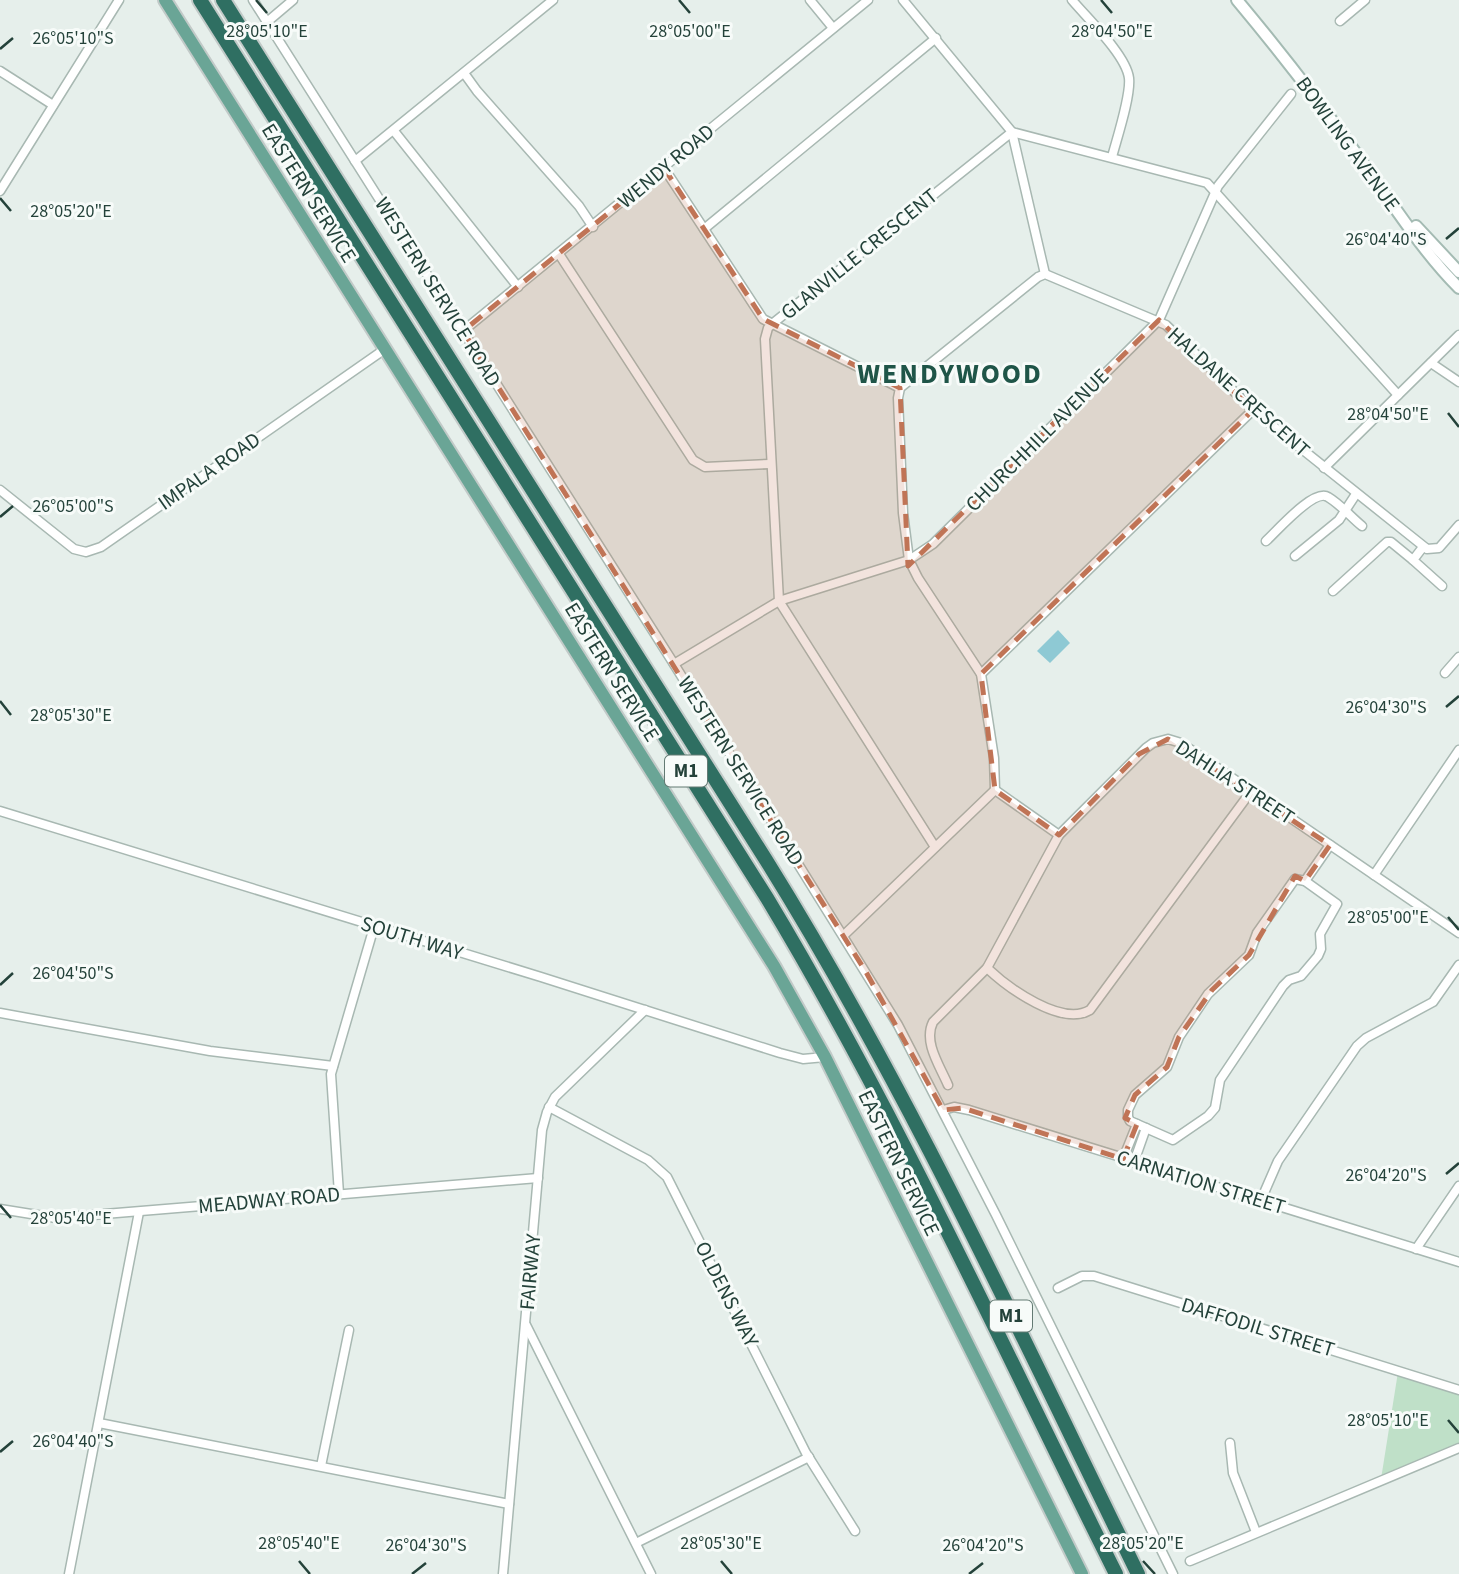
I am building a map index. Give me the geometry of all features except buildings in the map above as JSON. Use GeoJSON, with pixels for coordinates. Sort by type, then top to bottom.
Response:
{"type":"FeatureCollection","features":[{"type":"Feature","properties":{"kind":"highway","name":"M1"},"geometry":{"type":"LineString","coordinates":[[200,0],[819,986],[865,1069],[1116,1574]]}},
{"type":"Feature","properties":{"kind":"highway","name":"M1"},"geometry":{"type":"LineString","coordinates":[[223,0],[836,975],[914,1119],[1138,1574]]}},
{"type":"Feature","properties":{"kind":"main road","name":"EASTERN SERVICE"},"geometry":{"type":"LineString","coordinates":[[164,0],[736,905],[825,1057],[1082,1574]]}},
{"type":"Feature","properties":{"kind":"main road","name":"BOWLING AVENUE"},"geometry":{"type":"LineString","coordinates":[[1237,0],[1309,88],[1440,269],[1459,288]]}},
{"type":"Feature","properties":{"kind":"main road","name":"BOWLING AVENUE"},"geometry":{"type":"LineString","coordinates":[[1246,0],[1410,220],[1459,272]]}},
{"type":"Feature","properties":{"kind":"street"},"geometry":{"type":"LineString","coordinates":[[0,191],[119,0]]}},
{"type":"Feature","properties":{"kind":"street","name":"WESTERN SERVICE ROAD"},"geometry":{"type":"LineString","coordinates":[[253,0],[674,664],[898,1025],[943,1110],[1173,1574]]}},
{"type":"Feature","properties":{"kind":"street"},"geometry":{"type":"LineString","coordinates":[[267,22],[293,0]]}},
{"type":"Feature","properties":{"kind":"street"},"geometry":{"type":"LineString","coordinates":[[355,161],[553,0]]}},
{"type":"Feature","properties":{"kind":"street"},"geometry":{"type":"LineString","coordinates":[[810,0],[833,28]]}},
{"type":"Feature","properties":{"kind":"street","name":"WENDY ROAD"},"geometry":{"type":"LineString","coordinates":[[463,331],[868,0]]}},
{"type":"Feature","properties":{"kind":"street"},"geometry":{"type":"LineString","coordinates":[[844,935],[995,790],[994,758],[981,674],[909,560],[901,483],[898,411],[900,388],[1036,278],[1045,274],[1012,132],[903,0]]}},
{"type":"Feature","properties":{"kind":"street"},"geometry":{"type":"LineString","coordinates":[[1072,0],[1119,56],[1127,71],[1129,86],[1112,158]]}},
{"type":"Feature","properties":{"kind":"street"},"geometry":{"type":"LineString","coordinates":[[1340,21],[1365,0]]}},
{"type":"Feature","properties":{"kind":"street"},"geometry":{"type":"LineString","coordinates":[[704,229],[936,38]]}},
{"type":"Feature","properties":{"kind":"street"},"geometry":{"type":"LineString","coordinates":[[0,71],[53,105]]}},
{"type":"Feature","properties":{"kind":"street"},"geometry":{"type":"LineString","coordinates":[[464,73],[579,206],[593,227]]}},
{"type":"Feature","properties":{"kind":"street","name":"CHURCHHILL AVENUE"},"geometry":{"type":"LineString","coordinates":[[674,664],[779,601],[909,560],[933,544],[1159,320],[1216,190],[1291,94]]}},
{"type":"Feature","properties":{"kind":"street"},"geometry":{"type":"LineString","coordinates":[[394,131],[518,287]]}},
{"type":"Feature","properties":{"kind":"street"},"geometry":{"type":"LineString","coordinates":[[1012,132],[1205,182],[1216,190],[1398,395]]}},
{"type":"Feature","properties":{"kind":"street","name":"GLANVILLE CRESCENT"},"geometry":{"type":"LineString","coordinates":[[935,847],[779,601],[765,339],[772,324],[1012,132]]}},
{"type":"Feature","properties":{"kind":"street"},"geometry":{"type":"LineString","coordinates":[[664,168],[763,319],[900,388]]}},
{"type":"Feature","properties":{"kind":"street"},"geometry":{"type":"LineString","coordinates":[[559,254],[693,460],[705,467],[770,464]]}},
{"type":"Feature","properties":{"kind":"street","name":"HALDANE CRESCENT"},"geometry":{"type":"LineString","coordinates":[[1045,274],[1159,320],[1253,410],[1423,547],[1433,550],[1441,547],[1459,525]]}},
{"type":"Feature","properties":{"kind":"street"},"geometry":{"type":"LineString","coordinates":[[1324,468],[1459,335]]}},
{"type":"Feature","properties":{"kind":"street","name":"IMPALA ROAD"},"geometry":{"type":"LineString","coordinates":[[0,490],[74,549],[90,552],[385,349]]}},
{"type":"Feature","properties":{"kind":"street"},"geometry":{"type":"LineString","coordinates":[[1431,363],[1459,382]]}},
{"type":"Feature","properties":{"kind":"street"},"geometry":{"type":"LineString","coordinates":[[981,674],[1253,410]]}},
{"type":"Feature","properties":{"kind":"street"},"geometry":{"type":"LineString","coordinates":[[1295,556],[1339,520],[1356,494]]}},
{"type":"Feature","properties":{"kind":"street"},"geometry":{"type":"LineString","coordinates":[[1266,541],[1314,497],[1324,495],[1362,526]]}},
{"type":"Feature","properties":{"kind":"street"},"geometry":{"type":"LineString","coordinates":[[1332,591],[1387,542],[1391,542],[1442,586]]}},
{"type":"Feature","properties":{"kind":"street"},"geometry":{"type":"LineString","coordinates":[[1413,560],[1423,547]]}},
{"type":"Feature","properties":{"kind":"street"},"geometry":{"type":"LineString","coordinates":[[1445,673],[1459,657]]}},
{"type":"Feature","properties":{"kind":"street","name":"DAHLIA STREET"},"geometry":{"type":"LineString","coordinates":[[948,1085],[930,1041],[930,1026],[988,968],[1059,835],[1139,754],[1160,740],[1168,739],[1181,743],[1459,933]]}},
{"type":"Feature","properties":{"kind":"street"},"geometry":{"type":"LineString","coordinates":[[1374,875],[1459,750]]}},
{"type":"Feature","properties":{"kind":"street"},"geometry":{"type":"LineString","coordinates":[[995,790],[1059,835]]}},
{"type":"Feature","properties":{"kind":"street"},"geometry":{"type":"LineString","coordinates":[[988,968],[1008,987],[1041,1004],[1072,1015],[1090,1010],[1252,790]]}},
{"type":"Feature","properties":{"kind":"street","name":"SOUTH WAY"},"geometry":{"type":"LineString","coordinates":[[0,811],[794,1057],[825,1057]]}},
{"type":"Feature","properties":{"kind":"street"},"geometry":{"type":"LineString","coordinates":[[1305,881],[1331,845]]}},
{"type":"Feature","properties":{"kind":"street"},"geometry":{"type":"LineString","coordinates":[[1296,879],[1305,881],[1338,904],[1320,935],[1321,948],[1318,956],[1301,976],[1289,979],[1283,986],[1220,1080],[1217,1103],[1208,1116],[1175,1140],[1129,1120],[1127,1114],[1135,1095],[1167,1067],[1179,1037],[1212,990],[1249,955],[1257,933],[1290,883],[1296,879]]}},
{"type":"Feature","properties":{"kind":"street"},"geometry":{"type":"LineString","coordinates":[[339,1194],[331,1085],[333,1066],[374,927]]}},
{"type":"Feature","properties":{"kind":"street"},"geometry":{"type":"LineString","coordinates":[[1261,1200],[1278,1161],[1352,1051],[1366,1038],[1433,1002],[1459,965]]}},
{"type":"Feature","properties":{"kind":"street","name":"FAIRWAY"},"geometry":{"type":"LineString","coordinates":[[503,1574],[542,1130],[549,1107],[561,1092],[645,1010]]}},
{"type":"Feature","properties":{"kind":"street"},"geometry":{"type":"LineString","coordinates":[[0,1013],[210,1051],[333,1066]]}},
{"type":"Feature","properties":{"kind":"street","name":"OLDENS WAY"},"geometry":{"type":"LineString","coordinates":[[549,1107],[648,1160],[667,1177],[809,1457],[855,1531]]}},
{"type":"Feature","properties":{"kind":"street","name":"CARNATION STREET"},"geometry":{"type":"LineString","coordinates":[[943,1110],[954,1107],[969,1110],[1459,1262]]}},
{"type":"Feature","properties":{"kind":"street"},"geometry":{"type":"LineString","coordinates":[[1124,1159],[1137,1124]]}},
{"type":"Feature","properties":{"kind":"street"},"geometry":{"type":"LineString","coordinates":[[1134,1162],[1146,1128]]}},
{"type":"Feature","properties":{"kind":"street","name":"MEADWAY ROAD"},"geometry":{"type":"LineString","coordinates":[[0,1209],[48,1218],[538,1178]]}},
{"type":"Feature","properties":{"kind":"street"},"geometry":{"type":"LineString","coordinates":[[1416,1249],[1459,1186]]}},
{"type":"Feature","properties":{"kind":"street"},"geometry":{"type":"LineString","coordinates":[[69,1574],[139,1212]]}},
{"type":"Feature","properties":{"kind":"street","name":"DAFFODIL STREET"},"geometry":{"type":"LineString","coordinates":[[1058,1288],[1082,1276],[1094,1276],[1459,1390]]}},
{"type":"Feature","properties":{"kind":"street"},"geometry":{"type":"LineString","coordinates":[[526,1325],[652,1574]]}},
{"type":"Feature","properties":{"kind":"street"},"geometry":{"type":"LineString","coordinates":[[321,1466],[349,1330]]}},
{"type":"Feature","properties":{"kind":"street"},"geometry":{"type":"LineString","coordinates":[[99,1423],[509,1504]]}},
{"type":"Feature","properties":{"kind":"street"},"geometry":{"type":"LineString","coordinates":[[1230,1443],[1233,1473],[1256,1532]]}},
{"type":"Feature","properties":{"kind":"street"},"geometry":{"type":"LineString","coordinates":[[1190,1561],[1459,1448]]}},
{"type":"Feature","properties":{"kind":"street"},"geometry":{"type":"LineString","coordinates":[[636,1543],[809,1457]]}},
{"type":"Feature","properties":{"kind":"highlighted area"},"geometry":{"type":"Polygon","coordinates":[[[664,168],[763,319],[900,388],[908,566],[1159,320],[1253,410],[981,674],[995,790],[1059,835],[1139,754],[1168,739],[1330,845],[1305,881],[1295,876],[1249,955],[1212,990],[1179,1037],[1167,1067],[1135,1095],[1125,1118],[1137,1124],[1123,1159],[963,1108],[943,1110],[866,972],[463,331],[664,168]]]}},
{"type":"Feature","properties":{"kind":"green space"},"geometry":{"type":"Polygon","coordinates":[[[1398,1372],[1453,1388],[1459,1394],[1459,1448],[1381,1479],[1398,1372]]]}},
{"type":"Feature","properties":{"kind":"water"},"geometry":{"type":"Polygon","coordinates":[[[1058,630],[1070,643],[1050,663],[1037,651],[1058,630]]]}},
{"type":"Feature","properties":{"kind":"district","name":"WENDYWOOD"},"geometry":{"type":"Point","coordinates":[950,374]}}]}
